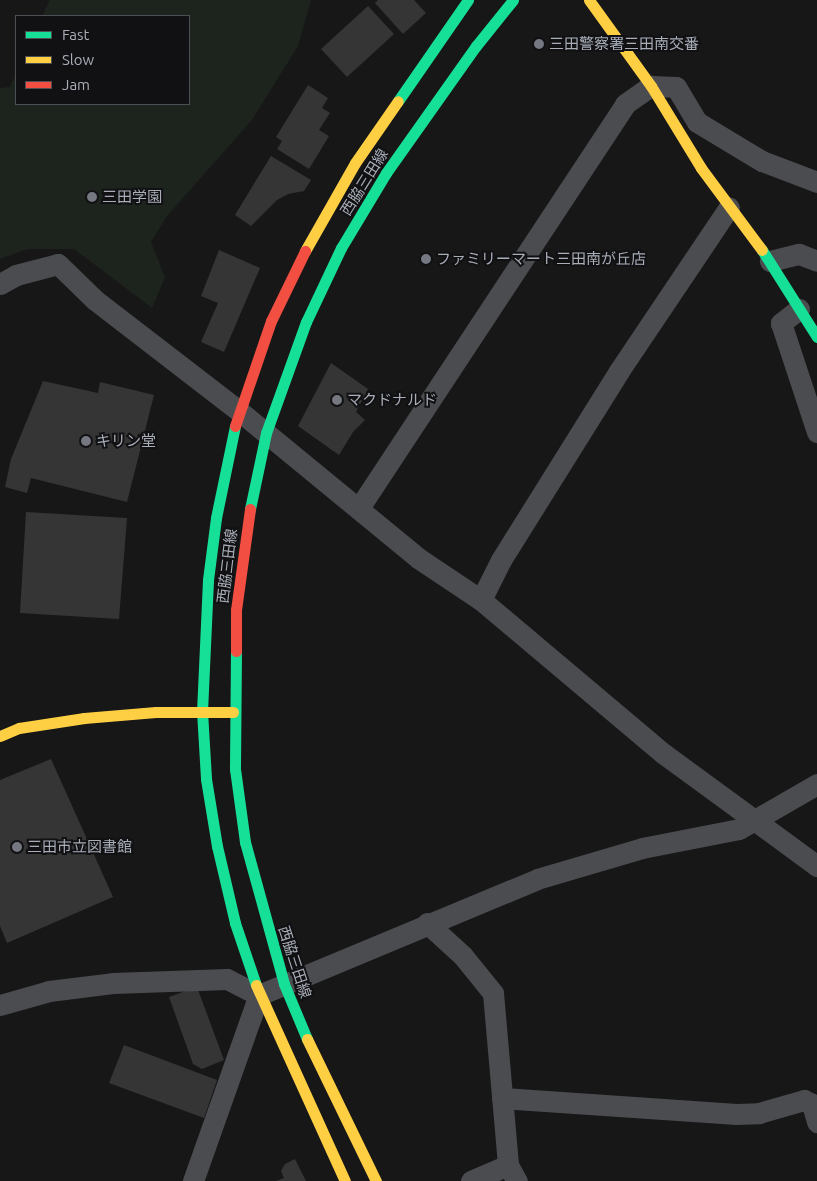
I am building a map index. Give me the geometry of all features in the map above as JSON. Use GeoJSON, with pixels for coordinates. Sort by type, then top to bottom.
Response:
{"type":"FeatureCollection","features":[{"type":"Feature","properties":{"kind":"main road","name":"西脇三田線"},"geometry":{"type":"LineString","coordinates":[[345,1181],[259,995],[236,923],[217,846],[206,779],[202,711],[208,580],[216,518],[238,410],[271,321],[308,244],[395,102],[468,0]]}},
{"type":"Feature","properties":{"kind":"main road","name":"西脇三田線"},"geometry":{"type":"LineString","coordinates":[[376,1181],[311,1048],[284,984],[245,842],[235,769],[233,712],[236,610],[246,529],[266,433],[306,322],[341,248],[386,172],[476,46],[513,0]]}},
{"type":"Feature","properties":{"kind":"main road"},"geometry":{"type":"LineString","coordinates":[[589,0],[651,86],[729,207],[770,261],[817,337]]}},
{"type":"Feature","properties":{"kind":"main road"},"geometry":{"type":"LineString","coordinates":[[0,736],[19,728],[84,718],[202,711],[233,712]]}},
{"type":"Feature","properties":{"kind":"street"},"geometry":{"type":"LineString","coordinates":[[359,508],[625,104],[651,86],[676,87],[697,122],[762,161],[817,182]]}},
{"type":"Feature","properties":{"kind":"street"},"geometry":{"type":"LineString","coordinates":[[481,600],[500,560],[619,371],[729,207]]}},
{"type":"Feature","properties":{"kind":"street"},"geometry":{"type":"LineString","coordinates":[[770,261],[799,254],[817,261]]}},
{"type":"Feature","properties":{"kind":"street"},"geometry":{"type":"LineString","coordinates":[[0,284],[16,275],[58,264],[95,300],[238,410],[418,558],[481,600],[664,754],[817,866]]}},
{"type":"Feature","properties":{"kind":"street"},"geometry":{"type":"LineString","coordinates":[[800,308],[781,323],[817,432]]}},
{"type":"Feature","properties":{"kind":"street"},"geometry":{"type":"LineString","coordinates":[[193,1181],[259,995],[427,923],[537,879],[642,848],[739,830],[758,821],[817,784]]}},
{"type":"Feature","properties":{"kind":"street"},"geometry":{"type":"LineString","coordinates":[[427,923],[462,956],[493,993],[502,1098],[513,1173],[471,1181]]}},
{"type":"Feature","properties":{"kind":"street"},"geometry":{"type":"LineString","coordinates":[[0,1005],[49,992],[122,983],[227,979],[259,995]]}},
{"type":"Feature","properties":{"kind":"street"},"geometry":{"type":"LineString","coordinates":[[502,1098],[736,1114],[759,1113],[804,1100],[812,1104],[817,1122]]}},
{"type":"Feature","properties":{"kind":"shaded area","name":"三田学園"},"geometry":{"type":"Polygon","coordinates":[[[50,0],[311,0],[298,46],[252,120],[167,216],[151,242],[165,277],[152,308],[74,249],[27,249],[0,259],[0,88],[10,87],[15,75],[15,105],[190,105],[190,15],[42,15],[50,0]]]}},
{"type":"Feature","properties":{"kind":"building"},"geometry":{"type":"Polygon","coordinates":[[[378,0],[414,0],[426,13],[403,34],[375,3],[378,0]]]}},
{"type":"Feature","properties":{"kind":"building"},"geometry":{"type":"Polygon","coordinates":[[[368,6],[394,34],[347,77],[321,49],[368,6]]]}},
{"type":"Feature","properties":{"kind":"building"},"geometry":{"type":"Polygon","coordinates":[[[308,85],[328,98],[322,108],[330,113],[319,130],[329,136],[309,169],[277,149],[282,141],[276,137],[308,85]]]}},
{"type":"Feature","properties":{"kind":"building"},"geometry":{"type":"Polygon","coordinates":[[[271,156],[311,180],[304,191],[288,194],[277,200],[251,226],[235,215],[271,156]]]}},
{"type":"Feature","properties":{"kind":"building"},"geometry":{"type":"Polygon","coordinates":[[[219,250],[260,268],[224,352],[201,342],[218,303],[201,296],[219,250]]]}},
{"type":"Feature","properties":{"kind":"building","name":"マクドナルド"},"geometry":{"type":"Polygon","coordinates":[[[331,363],[368,389],[356,412],[365,420],[353,432],[339,455],[298,426],[331,363]]]}},
{"type":"Feature","properties":{"kind":"building"},"geometry":{"type":"Polygon","coordinates":[[[43,381],[98,393],[100,382],[154,395],[127,502],[31,478],[27,493],[5,487],[11,459],[43,381]]]}},
{"type":"Feature","properties":{"kind":"building"},"geometry":{"type":"Polygon","coordinates":[[[26,512],[127,518],[119,619],[20,613],[26,512]]]}},
{"type":"Feature","properties":{"kind":"building"},"geometry":{"type":"Polygon","coordinates":[[[51,759],[113,897],[7,943],[0,926],[0,780],[51,759]]]}},
{"type":"Feature","properties":{"kind":"building"},"geometry":{"type":"Polygon","coordinates":[[[197,987],[224,1060],[202,1069],[193,1064],[169,997],[197,987]]]}},
{"type":"Feature","properties":{"kind":"building"},"geometry":{"type":"Polygon","coordinates":[[[124,1045],[217,1080],[204,1118],[109,1083],[124,1045]]]}},
{"type":"Feature","properties":{"kind":"building"},"geometry":{"type":"Polygon","coordinates":[[[295,1159],[306,1181],[276,1181],[284,1178],[281,1171],[285,1164],[295,1159]]]}},
{"type":"Feature","properties":{"kind":"traffic: fast"},"geometry":{"type":"LineString","coordinates":[[398,101],[468,0]]}},
{"type":"Feature","properties":{"kind":"traffic: fast"},"geometry":{"type":"LineString","coordinates":[[250,509],[266,433],[306,322],[341,248],[386,173],[476,46],[513,0]]}},
{"type":"Feature","properties":{"kind":"traffic: fast"},"geometry":{"type":"LineString","coordinates":[[762,250],[817,337]]}},
{"type":"Feature","properties":{"kind":"traffic: fast"},"geometry":{"type":"LineString","coordinates":[[235,426],[216,518],[208,580],[202,711],[206,779],[217,846],[235,923],[256,985]]}},
{"type":"Feature","properties":{"kind":"traffic: fast"},"geometry":{"type":"LineString","coordinates":[[236,651],[235,769],[245,842],[284,984],[307,1039]]}},
{"type":"Feature","properties":{"kind":"traffic: slow"},"geometry":{"type":"LineString","coordinates":[[589,0],[651,86],[701,168],[762,250]]}},
{"type":"Feature","properties":{"kind":"traffic: slow"},"geometry":{"type":"LineString","coordinates":[[305,251],[355,163],[398,101]]}},
{"type":"Feature","properties":{"kind":"traffic: slow"},"geometry":{"type":"LineString","coordinates":[[0,736],[19,728],[84,718],[156,712],[233,712]]}},
{"type":"Feature","properties":{"kind":"traffic: slow"},"geometry":{"type":"LineString","coordinates":[[256,985],[345,1181]]}},
{"type":"Feature","properties":{"kind":"traffic: slow"},"geometry":{"type":"LineString","coordinates":[[307,1039],[376,1181]]}},
{"type":"Feature","properties":{"kind":"traffic: jam"},"geometry":{"type":"LineString","coordinates":[[235,426],[271,321],[305,251]]}},
{"type":"Feature","properties":{"kind":"traffic: jam"},"geometry":{"type":"LineString","coordinates":[[236,651],[236,610],[250,509]]}},
{"type":"Feature","properties":{"kind":"place","name":"三田警察署三田南交番"},"geometry":{"type":"Point","coordinates":[539,44]}},
{"type":"Feature","properties":{"kind":"place","name":"三田学園"},"geometry":{"type":"Point","coordinates":[92,197]}},
{"type":"Feature","properties":{"kind":"place","name":"ファミリーマート三田南が丘店"},"geometry":{"type":"Point","coordinates":[426,259]}},
{"type":"Feature","properties":{"kind":"place","name":"マクドナルド"},"geometry":{"type":"Point","coordinates":[337,400]}},
{"type":"Feature","properties":{"kind":"place","name":"キリン堂"},"geometry":{"type":"Point","coordinates":[86,441]}},
{"type":"Feature","properties":{"kind":"place","name":"三田市立図書館"},"geometry":{"type":"Point","coordinates":[17,847]}}]}
